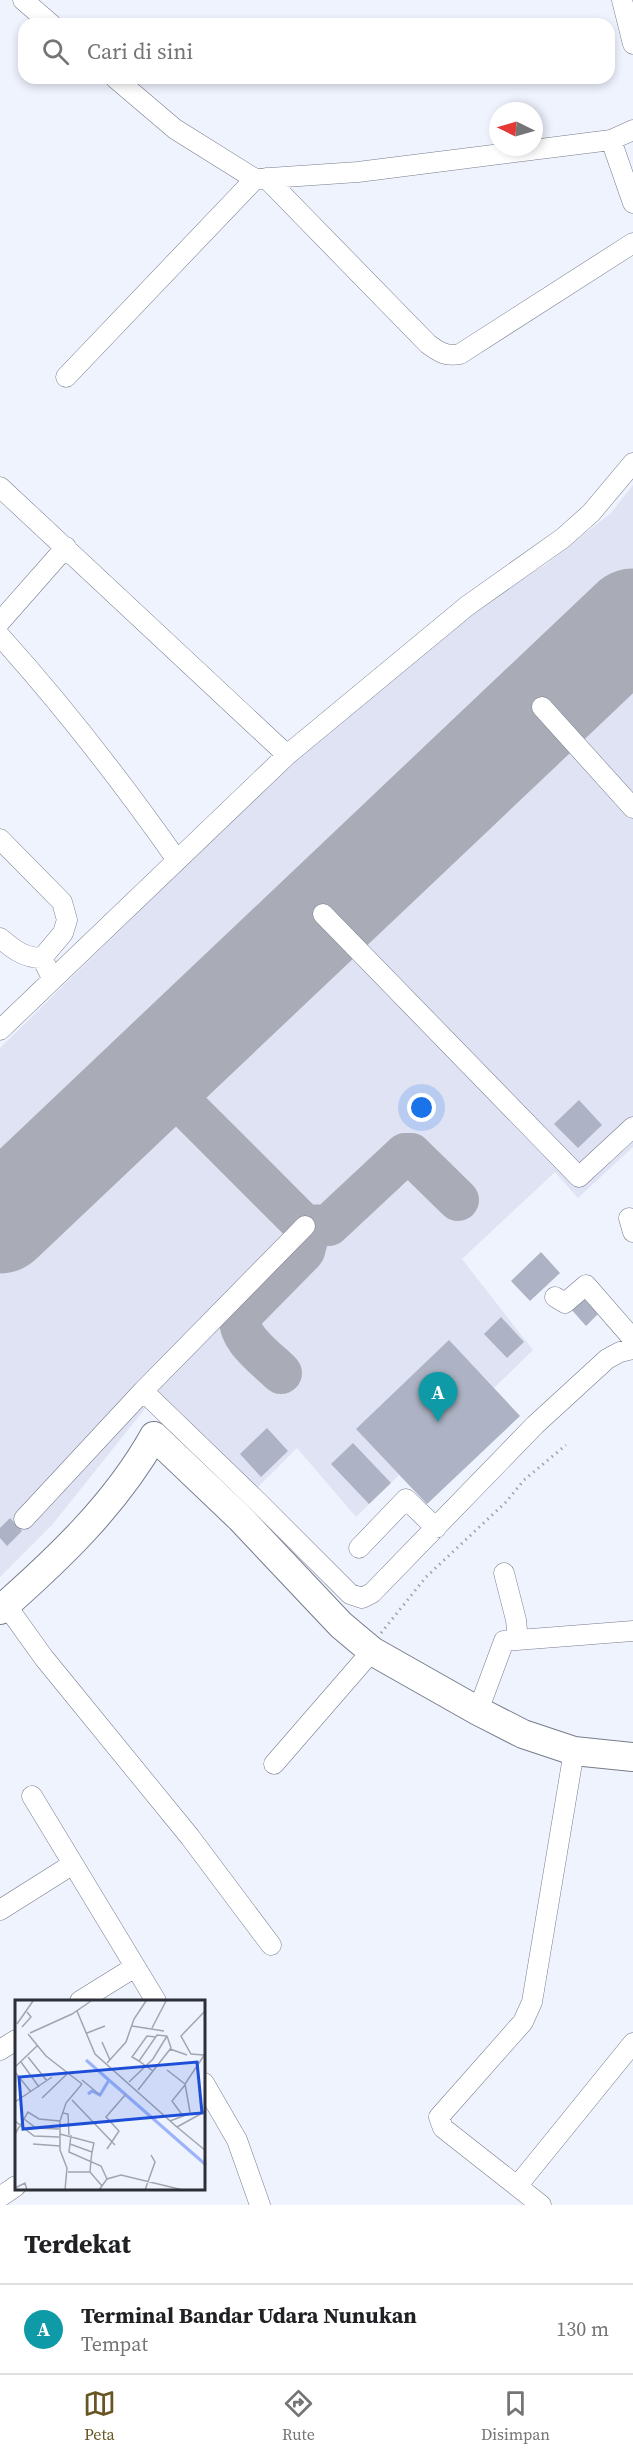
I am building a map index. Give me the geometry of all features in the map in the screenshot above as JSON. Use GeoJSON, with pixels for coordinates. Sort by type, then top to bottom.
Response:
{"type":"FeatureCollection","features":[{"type":"Feature","properties":{"kind":"highway"},"geometry":{"type":"LineString","coordinates":[[2,1600],[138,1438],[154,1436],[249,1509],[341,1625],[370,1650],[523,1734],[574,1751],[633,1757]]}},
{"type":"Feature","properties":{"kind":"street"},"geometry":{"type":"LineString","coordinates":[[23,0],[44,18]]}},
{"type":"Feature","properties":{"kind":"street"},"geometry":{"type":"LineString","coordinates":[[622,0],[633,44]]}},
{"type":"Feature","properties":{"kind":"street"},"geometry":{"type":"LineString","coordinates":[[122,84],[175,129],[260,179],[428,344],[441,353],[452,356],[460,354],[633,243]]}},
{"type":"Feature","properties":{"kind":"street"},"geometry":{"type":"LineString","coordinates":[[66,377],[260,179],[358,172],[611,140],[633,129]]}},
{"type":"Feature","properties":{"kind":"street"},"geometry":{"type":"LineString","coordinates":[[611,140],[633,203]]}},
{"type":"Feature","properties":{"kind":"street"},"geometry":{"type":"LineString","coordinates":[[0,1030],[287,755],[495,583],[563,538],[591,513],[633,463]]}},
{"type":"Feature","properties":{"kind":"street"},"geometry":{"type":"LineString","coordinates":[[0,487],[287,755]]}},
{"type":"Feature","properties":{"kind":"street"},"geometry":{"type":"LineString","coordinates":[[0,622],[66,547]]}},
{"type":"Feature","properties":{"kind":"street"},"geometry":{"type":"LineString","coordinates":[[0,636],[53,695],[123,783],[177,860]]}},
{"type":"Feature","properties":{"kind":"street"},"geometry":{"type":"LineString","coordinates":[[542,706],[633,808]]}},
{"type":"Feature","properties":{"kind":"street"},"geometry":{"type":"LineString","coordinates":[[0,839],[62,902],[67,920],[63,933],[42,958],[18,953],[0,938]]}},
{"type":"Feature","properties":{"kind":"street"},"geometry":{"type":"LineString","coordinates":[[323,914],[579,1177],[633,1127]]}},
{"type":"Feature","properties":{"kind":"street"},"geometry":{"type":"LineString","coordinates":[[42,958],[52,978]]}},
{"type":"Feature","properties":{"kind":"street"},"geometry":{"type":"LineString","coordinates":[[24,1519],[143,1391],[305,1226]]}},
{"type":"Feature","properties":{"kind":"street"},"geometry":{"type":"LineString","coordinates":[[555,1297],[565,1304],[586,1285],[633,1339]]}},
{"type":"Feature","properties":{"kind":"street"},"geometry":{"type":"LineString","coordinates":[[143,1391],[249,1509],[350,1594],[362,1598],[372,1593],[535,1425],[607,1359],[620,1352],[633,1349]]}},
{"type":"Feature","properties":{"kind":"street"},"geometry":{"type":"LineString","coordinates":[[359,1548],[406,1499],[436,1528]]}},
{"type":"Feature","properties":{"kind":"street"},"geometry":{"type":"LineString","coordinates":[[504,1573],[516,1620],[518,1640]]}},
{"type":"Feature","properties":{"kind":"street"},"geometry":{"type":"LineString","coordinates":[[2,1600],[44,1658],[190,1837],[271,1945]]}},
{"type":"Feature","properties":{"kind":"street"},"geometry":{"type":"LineString","coordinates":[[478,1711],[500,1646],[504,1641],[633,1631]]}},
{"type":"Feature","properties":{"kind":"street"},"geometry":{"type":"LineString","coordinates":[[274,1764],[370,1650]]}},
{"type":"Feature","properties":{"kind":"street"},"geometry":{"type":"LineString","coordinates":[[541,2205],[519,2185],[443,2128],[440,2117],[523,2022],[532,2002],[574,1751]]}},
{"type":"Feature","properties":{"kind":"street"},"geometry":{"type":"LineString","coordinates":[[32,1796],[155,2000]]}},
{"type":"Feature","properties":{"kind":"street"},"geometry":{"type":"LineString","coordinates":[[0,1910],[73,1864]]}},
{"type":"Feature","properties":{"kind":"street"},"geometry":{"type":"LineString","coordinates":[[82,2000],[135,1967]]}},
{"type":"Feature","properties":{"kind":"street"},"geometry":{"type":"LineString","coordinates":[[0,2050],[15,2041]]}},
{"type":"Feature","properties":{"kind":"street"},"geometry":{"type":"LineString","coordinates":[[519,2185],[633,2043]]}},
{"type":"Feature","properties":{"kind":"street"},"geometry":{"type":"LineString","coordinates":[[206,2086],[237,2140],[260,2205]]}},
{"type":"Feature","properties":{"kind":"street"},"geometry":{"type":"LineString","coordinates":[[0,2197],[15,2187]]}},
{"type":"Feature","properties":{"kind":"path"},"geometry":{"type":"LineString","coordinates":[[370,1650],[426,1577],[506,1502],[524,1480],[566,1445]]}},
{"type":"Feature","properties":{"kind":"shaded area"},"geometry":{"type":"Polygon","coordinates":[[[633,485],[633,1147],[578,1198],[555,1172],[462,1259],[533,1350],[494,1388],[520,1416],[427,1504],[399,1475],[356,1517],[297,1448],[242,1503],[147,1406],[52,1525],[0,1577],[0,1048],[278,775],[462,616],[545,565],[611,513],[633,485]]]}},
{"type":"Feature","properties":{"kind":"building"},"geometry":{"type":"Polygon","coordinates":[[[579,1100],[602,1125],[578,1148],[554,1124],[579,1100]]]}},
{"type":"Feature","properties":{"kind":"building"},"geometry":{"type":"Polygon","coordinates":[[[541,1252],[560,1273],[530,1301],[511,1281],[541,1252]]]}},
{"type":"Feature","properties":{"kind":"building"},"geometry":{"type":"Polygon","coordinates":[[[582,1297],[598,1314],[586,1326],[570,1308],[582,1297]]]}},
{"type":"Feature","properties":{"kind":"building"},"geometry":{"type":"Polygon","coordinates":[[[501,1317],[524,1342],[507,1358],[484,1334],[501,1317]]]}},
{"type":"Feature","properties":{"kind":"building"},"geometry":{"type":"Polygon","coordinates":[[[449,1340],[520,1416],[427,1504],[356,1429],[449,1340]]]}},
{"type":"Feature","properties":{"kind":"building"},"geometry":{"type":"Polygon","coordinates":[[[267,1428],[288,1451],[261,1477],[240,1454],[267,1428]]]}},
{"type":"Feature","properties":{"kind":"building"},"geometry":{"type":"Polygon","coordinates":[[[353,1443],[391,1483],[369,1504],[331,1464],[353,1443]]]}},
{"type":"Feature","properties":{"kind":"building"},"geometry":{"type":"Polygon","coordinates":[[[10,1518],[22,1531],[7,1546],[0,1538],[0,1528],[10,1518]]]}},
{"type":"Feature","properties":{"kind":"taxiway"},"geometry":{"type":"LineString","coordinates":[[179,1052],[176,1079],[180,1101]]}},
{"type":"Feature","properties":{"kind":"taxiway"},"geometry":{"type":"LineString","coordinates":[[130,1098],[152,1096],[180,1101],[305,1226],[307,1240],[304,1251],[241,1315],[240,1323],[247,1339],[281,1373]]}},
{"type":"Feature","properties":{"kind":"taxiway"},"geometry":{"type":"LineString","coordinates":[[305,1226],[329,1225],[405,1154],[411,1154],[458,1200]]}},
{"type":"Feature","properties":{"kind":"runway"},"geometry":{"type":"LineString","coordinates":[[0,1221],[633,621]]}},
{"type":"Feature","properties":{"kind":"place","name":"Terminal Bandar Udara Nunukan"},"geometry":{"type":"Point","coordinates":[438,1422]}}]}
